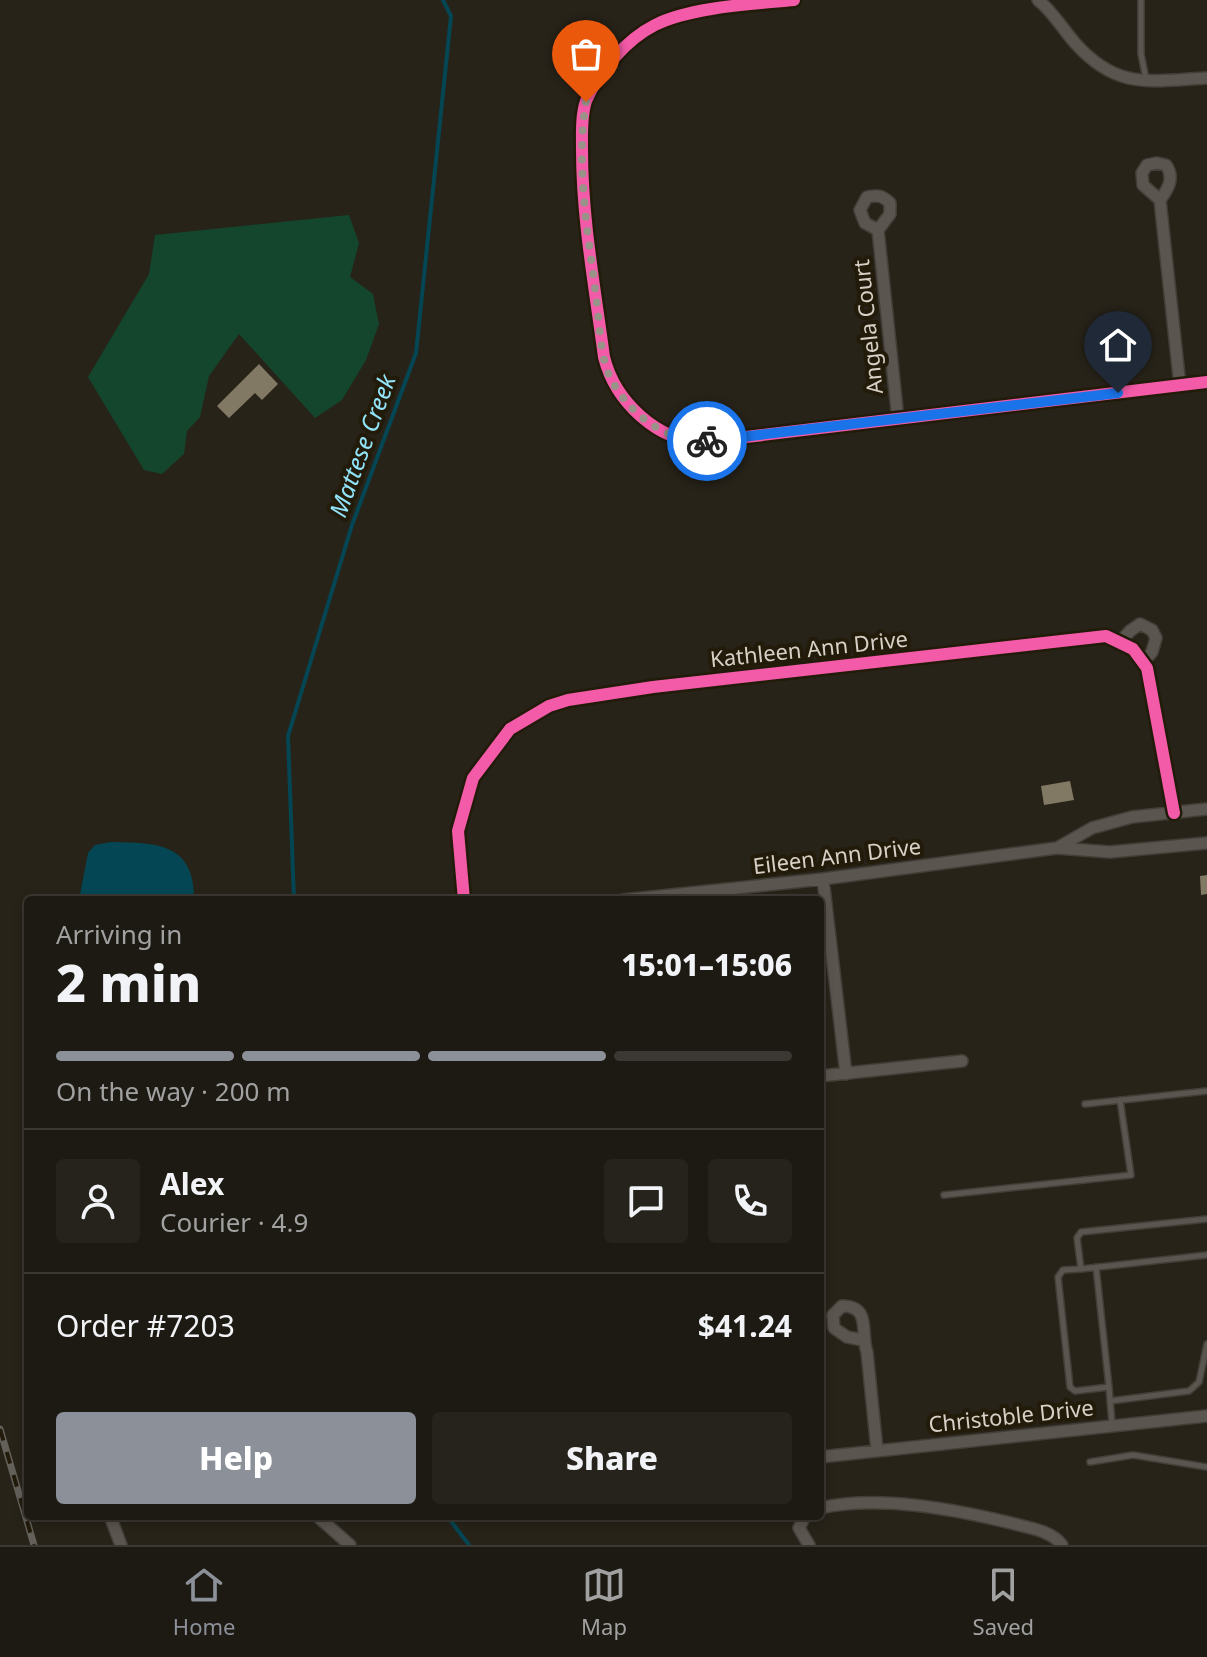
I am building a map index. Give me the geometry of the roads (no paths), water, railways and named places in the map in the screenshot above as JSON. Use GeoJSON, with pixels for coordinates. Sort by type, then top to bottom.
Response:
{"type":"FeatureCollection","features":[{"type":"Feature","properties":{"kind":"street"},"geometry":{"type":"LineString","coordinates":[[794,0],[674,17],[654,25],[601,75],[586,102],[582,127],[582,185],[604,357],[614,384],[630,405],[671,437],[688,442],[1207,382]]}},
{"type":"Feature","properties":{"kind":"street"},"geometry":{"type":"LineString","coordinates":[[1038,0],[1050,9],[1087,56],[1107,71],[1146,81],[1207,78]]}},
{"type":"Feature","properties":{"kind":"street"},"geometry":{"type":"LineString","coordinates":[[1160,200],[1180,386]]}},
{"type":"Feature","properties":{"kind":"street","name":"Angela Court"},"geometry":{"type":"LineString","coordinates":[[878,230],[898,419]]}},
{"type":"Feature","properties":{"kind":"street"},"geometry":{"type":"LineString","coordinates":[[1143,662],[1152,652],[1156,638],[1152,630],[1140,624],[1119,643],[1133,649],[1147,668],[1174,813]]}},
{"type":"Feature","properties":{"kind":"street","name":"Kathleen Ann Drive"},"geometry":{"type":"LineString","coordinates":[[464,896],[458,831],[473,778],[510,729],[549,706],[568,700],[653,687],[1045,642],[1106,636],[1119,643]]}},
{"type":"Feature","properties":{"kind":"street","name":"Eileen Ann Drive"},"geometry":{"type":"LineString","coordinates":[[1057,848],[1092,828],[1132,817],[1207,809]]}},
{"type":"Feature","properties":{"kind":"street","name":"Eileen Ann Drive"},"geometry":{"type":"LineString","coordinates":[[661,896],[823,879],[1057,848],[1110,852],[1207,843]]}},
{"type":"Feature","properties":{"kind":"street"},"geometry":{"type":"LineString","coordinates":[[823,879],[846,1074]]}},
{"type":"Feature","properties":{"kind":"street"},"geometry":{"type":"LineString","coordinates":[[824,1076],[962,1061]]}},
{"type":"Feature","properties":{"kind":"street"},"geometry":{"type":"LineString","coordinates":[[863,1340],[867,1352],[877,1450]]}},
{"type":"Feature","properties":{"kind":"street","name":"Christoble Drive"},"geometry":{"type":"LineString","coordinates":[[824,1457],[1207,1416]]}},
{"type":"Feature","properties":{"kind":"street"},"geometry":{"type":"LineString","coordinates":[[824,1508],[905,1504],[958,1510],[1041,1531],[1062,1545]]}},
{"type":"Feature","properties":{"kind":"street"},"geometry":{"type":"LineString","coordinates":[[112,1520],[121,1545]]}},
{"type":"Feature","properties":{"kind":"street"},"geometry":{"type":"LineString","coordinates":[[322,1520],[350,1545]]}},
{"type":"Feature","properties":{"kind":"street"},"geometry":{"type":"LineString","coordinates":[[803,1520],[799,1528],[809,1545]]}},
{"type":"Feature","properties":{"kind":"lane"},"geometry":{"type":"LineString","coordinates":[[1141,0],[1141,54],[1146,81]]}},
{"type":"Feature","properties":{"kind":"lane"},"geometry":{"type":"LineString","coordinates":[[1085,1104],[1207,1091]]}},
{"type":"Feature","properties":{"kind":"lane"},"geometry":{"type":"LineString","coordinates":[[944,1195],[1131,1175],[1120,1100]]}},
{"type":"Feature","properties":{"kind":"lane"},"geometry":{"type":"LineString","coordinates":[[1081,1269],[1077,1238],[1081,1232],[1207,1219]]}},
{"type":"Feature","properties":{"kind":"lane"},"geometry":{"type":"LineString","coordinates":[[1109,1387],[1075,1391],[1070,1387],[1058,1277],[1063,1270],[1207,1255]]}},
{"type":"Feature","properties":{"kind":"lane"},"geometry":{"type":"LineString","coordinates":[[1096,1267],[1113,1425]]}},
{"type":"Feature","properties":{"kind":"lane"},"geometry":{"type":"LineString","coordinates":[[1110,1401],[1189,1391],[1199,1382],[1207,1344]]}},
{"type":"Feature","properties":{"kind":"lane"},"geometry":{"type":"LineString","coordinates":[[1090,1462],[1133,1455],[1207,1467]]}},
{"type":"Feature","properties":{"kind":"water"},"geometry":{"type":"Polygon","coordinates":[[[143,843],[169,850],[180,856],[188,867],[194,896],[80,896],[88,853],[95,845],[143,843]]]}},
{"type":"Feature","properties":{"kind":"waterway","name":"Mattese Creek"},"geometry":{"type":"LineString","coordinates":[[294,896],[288,736],[352,525],[416,353],[451,16],[443,0]]}},
{"type":"Feature","properties":{"kind":"waterway","name":"Mattese Creek"},"geometry":{"type":"LineString","coordinates":[[450,1520],[469,1545]]}},
{"type":"Feature","properties":{"kind":"railway"},"geometry":{"type":"LineString","coordinates":[[0,1429],[24,1511]]}},
{"type":"Feature","properties":{"kind":"railway"},"geometry":{"type":"LineString","coordinates":[[27,1520],[34,1545]]}}]}
